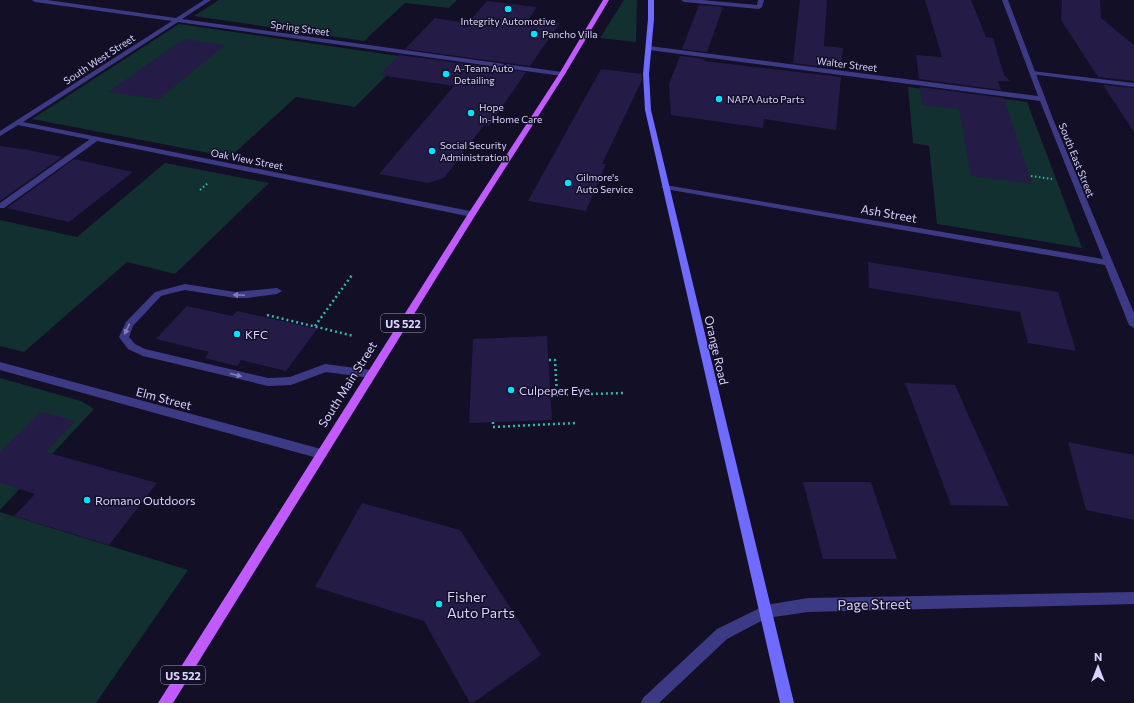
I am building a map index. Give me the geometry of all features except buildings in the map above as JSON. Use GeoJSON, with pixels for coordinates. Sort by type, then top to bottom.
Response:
{"type":"FeatureCollection","features":[{"type":"Feature","properties":{"kind":"main road","name":"South Main Street"},"geometry":{"type":"LineString","coordinates":[[165,703],[371,374],[562,74],[606,0]]}},
{"type":"Feature","properties":{"kind":"main road","name":"Orange Road"},"geometry":{"type":"LineString","coordinates":[[651,0],[649,48],[646,74],[648,110],[788,703]]}},
{"type":"Feature","properties":{"kind":"street","name":"Spring Street"},"geometry":{"type":"LineString","coordinates":[[35,0],[562,74]]}},
{"type":"Feature","properties":{"kind":"street","name":"South West Street"},"geometry":{"type":"LineString","coordinates":[[0,134],[208,0]]}},
{"type":"Feature","properties":{"kind":"street"},"geometry":{"type":"LineString","coordinates":[[684,0],[759,7],[761,0]]}},
{"type":"Feature","properties":{"kind":"street","name":"South East Street"},"geometry":{"type":"LineString","coordinates":[[1005,0],[1042,99],[1108,263],[1129,303],[1134,325]]}},
{"type":"Feature","properties":{"kind":"street","name":"Walter Street"},"geometry":{"type":"LineString","coordinates":[[649,48],[1042,99]]}},
{"type":"Feature","properties":{"kind":"street"},"geometry":{"type":"LineString","coordinates":[[1032,73],[1134,85]]}},
{"type":"Feature","properties":{"kind":"street","name":"Oak View Street"},"geometry":{"type":"LineString","coordinates":[[18,123],[472,214]]}},
{"type":"Feature","properties":{"kind":"street"},"geometry":{"type":"LineString","coordinates":[[1,206],[96,139]]}},
{"type":"Feature","properties":{"kind":"street","name":"Ash Street"},"geometry":{"type":"LineString","coordinates":[[666,187],[1108,263]]}},
{"type":"Feature","properties":{"kind":"street"},"geometry":{"type":"LineString","coordinates":[[278,291],[247,296],[235,296],[185,288],[166,291],[158,294],[129,324],[124,337],[126,343],[132,348],[143,352],[268,382],[291,381],[324,368],[371,374]]}},
{"type":"Feature","properties":{"kind":"street","name":"Elm Street"},"geometry":{"type":"LineString","coordinates":[[0,366],[321,454]]}},
{"type":"Feature","properties":{"kind":"street","name":"Page Street"},"geometry":{"type":"LineString","coordinates":[[648,703],[722,634],[766,612],[808,605],[1134,598]]}},
{"type":"Feature","properties":{"kind":"path"},"geometry":{"type":"LineString","coordinates":[[1031,176],[1053,179]]}},
{"type":"Feature","properties":{"kind":"path"},"geometry":{"type":"LineString","coordinates":[[315,326],[352,275]]}},
{"type":"Feature","properties":{"kind":"path"},"geometry":{"type":"LineString","coordinates":[[264,314],[354,336]]}},
{"type":"Feature","properties":{"kind":"path"},"geometry":{"type":"LineString","coordinates":[[549,360],[555,360],[557,396],[624,393]]}},
{"type":"Feature","properties":{"kind":"path"},"geometry":{"type":"LineString","coordinates":[[493,422],[493,427],[576,423]]}},
{"type":"Feature","properties":{"kind":"green space"},"geometry":{"type":"Polygon","coordinates":[[[219,0],[457,0],[449,8],[405,3],[364,41],[194,16],[219,0]]]}},
{"type":"Feature","properties":{"kind":"green space"},"geometry":{"type":"Polygon","coordinates":[[[624,0],[637,0],[636,42],[600,38],[624,0]]]}},
{"type":"Feature","properties":{"kind":"green space"},"geometry":{"type":"Polygon","coordinates":[[[179,24],[405,57],[355,107],[296,97],[230,157],[32,119],[179,24]]]}},
{"type":"Feature","properties":{"kind":"green space"},"geometry":{"type":"Polygon","coordinates":[[[908,87],[1027,102],[1082,248],[937,224],[929,146],[913,143],[908,87]]]}},
{"type":"Feature","properties":{"kind":"green space"},"geometry":{"type":"Polygon","coordinates":[[[165,163],[269,183],[175,274],[127,262],[24,352],[0,346],[0,220],[77,237],[165,163]]]}},
{"type":"Feature","properties":{"kind":"green space"},"geometry":{"type":"Polygon","coordinates":[[[0,378],[81,401],[94,409],[0,510],[0,378]]]}},
{"type":"Feature","properties":{"kind":"green space"},"geometry":{"type":"Polygon","coordinates":[[[0,512],[188,570],[96,703],[0,703],[0,512]]]}},
{"type":"Feature","properties":{"kind":"place","name":"Integrity Automotive"},"geometry":{"type":"Point","coordinates":[508,9]}},
{"type":"Feature","properties":{"kind":"place","name":"Pancho Villa"},"geometry":{"type":"Point","coordinates":[534,34]}},
{"type":"Feature","properties":{"kind":"place","name":"A-Team Auto Detailing"},"geometry":{"type":"Point","coordinates":[446,74]}},
{"type":"Feature","properties":{"kind":"place","name":"NAPA Auto Parts"},"geometry":{"type":"Point","coordinates":[719,99]}},
{"type":"Feature","properties":{"kind":"place","name":"Hope In-Home Care"},"geometry":{"type":"Point","coordinates":[471,113]}},
{"type":"Feature","properties":{"kind":"place","name":"Social Security Administration"},"geometry":{"type":"Point","coordinates":[432,151]}},
{"type":"Feature","properties":{"kind":"place","name":"Gilmore's Auto Service"},"geometry":{"type":"Point","coordinates":[568,183]}},
{"type":"Feature","properties":{"kind":"place","name":"KFC"},"geometry":{"type":"Point","coordinates":[237,334]}},
{"type":"Feature","properties":{"kind":"place","name":"Culpeper Eye"},"geometry":{"type":"Point","coordinates":[511,390]}},
{"type":"Feature","properties":{"kind":"place","name":"Romano Outdoors"},"geometry":{"type":"Point","coordinates":[87,500]}},
{"type":"Feature","properties":{"kind":"place","name":"Fisher Auto Parts"},"geometry":{"type":"Point","coordinates":[439,604]}}]}
